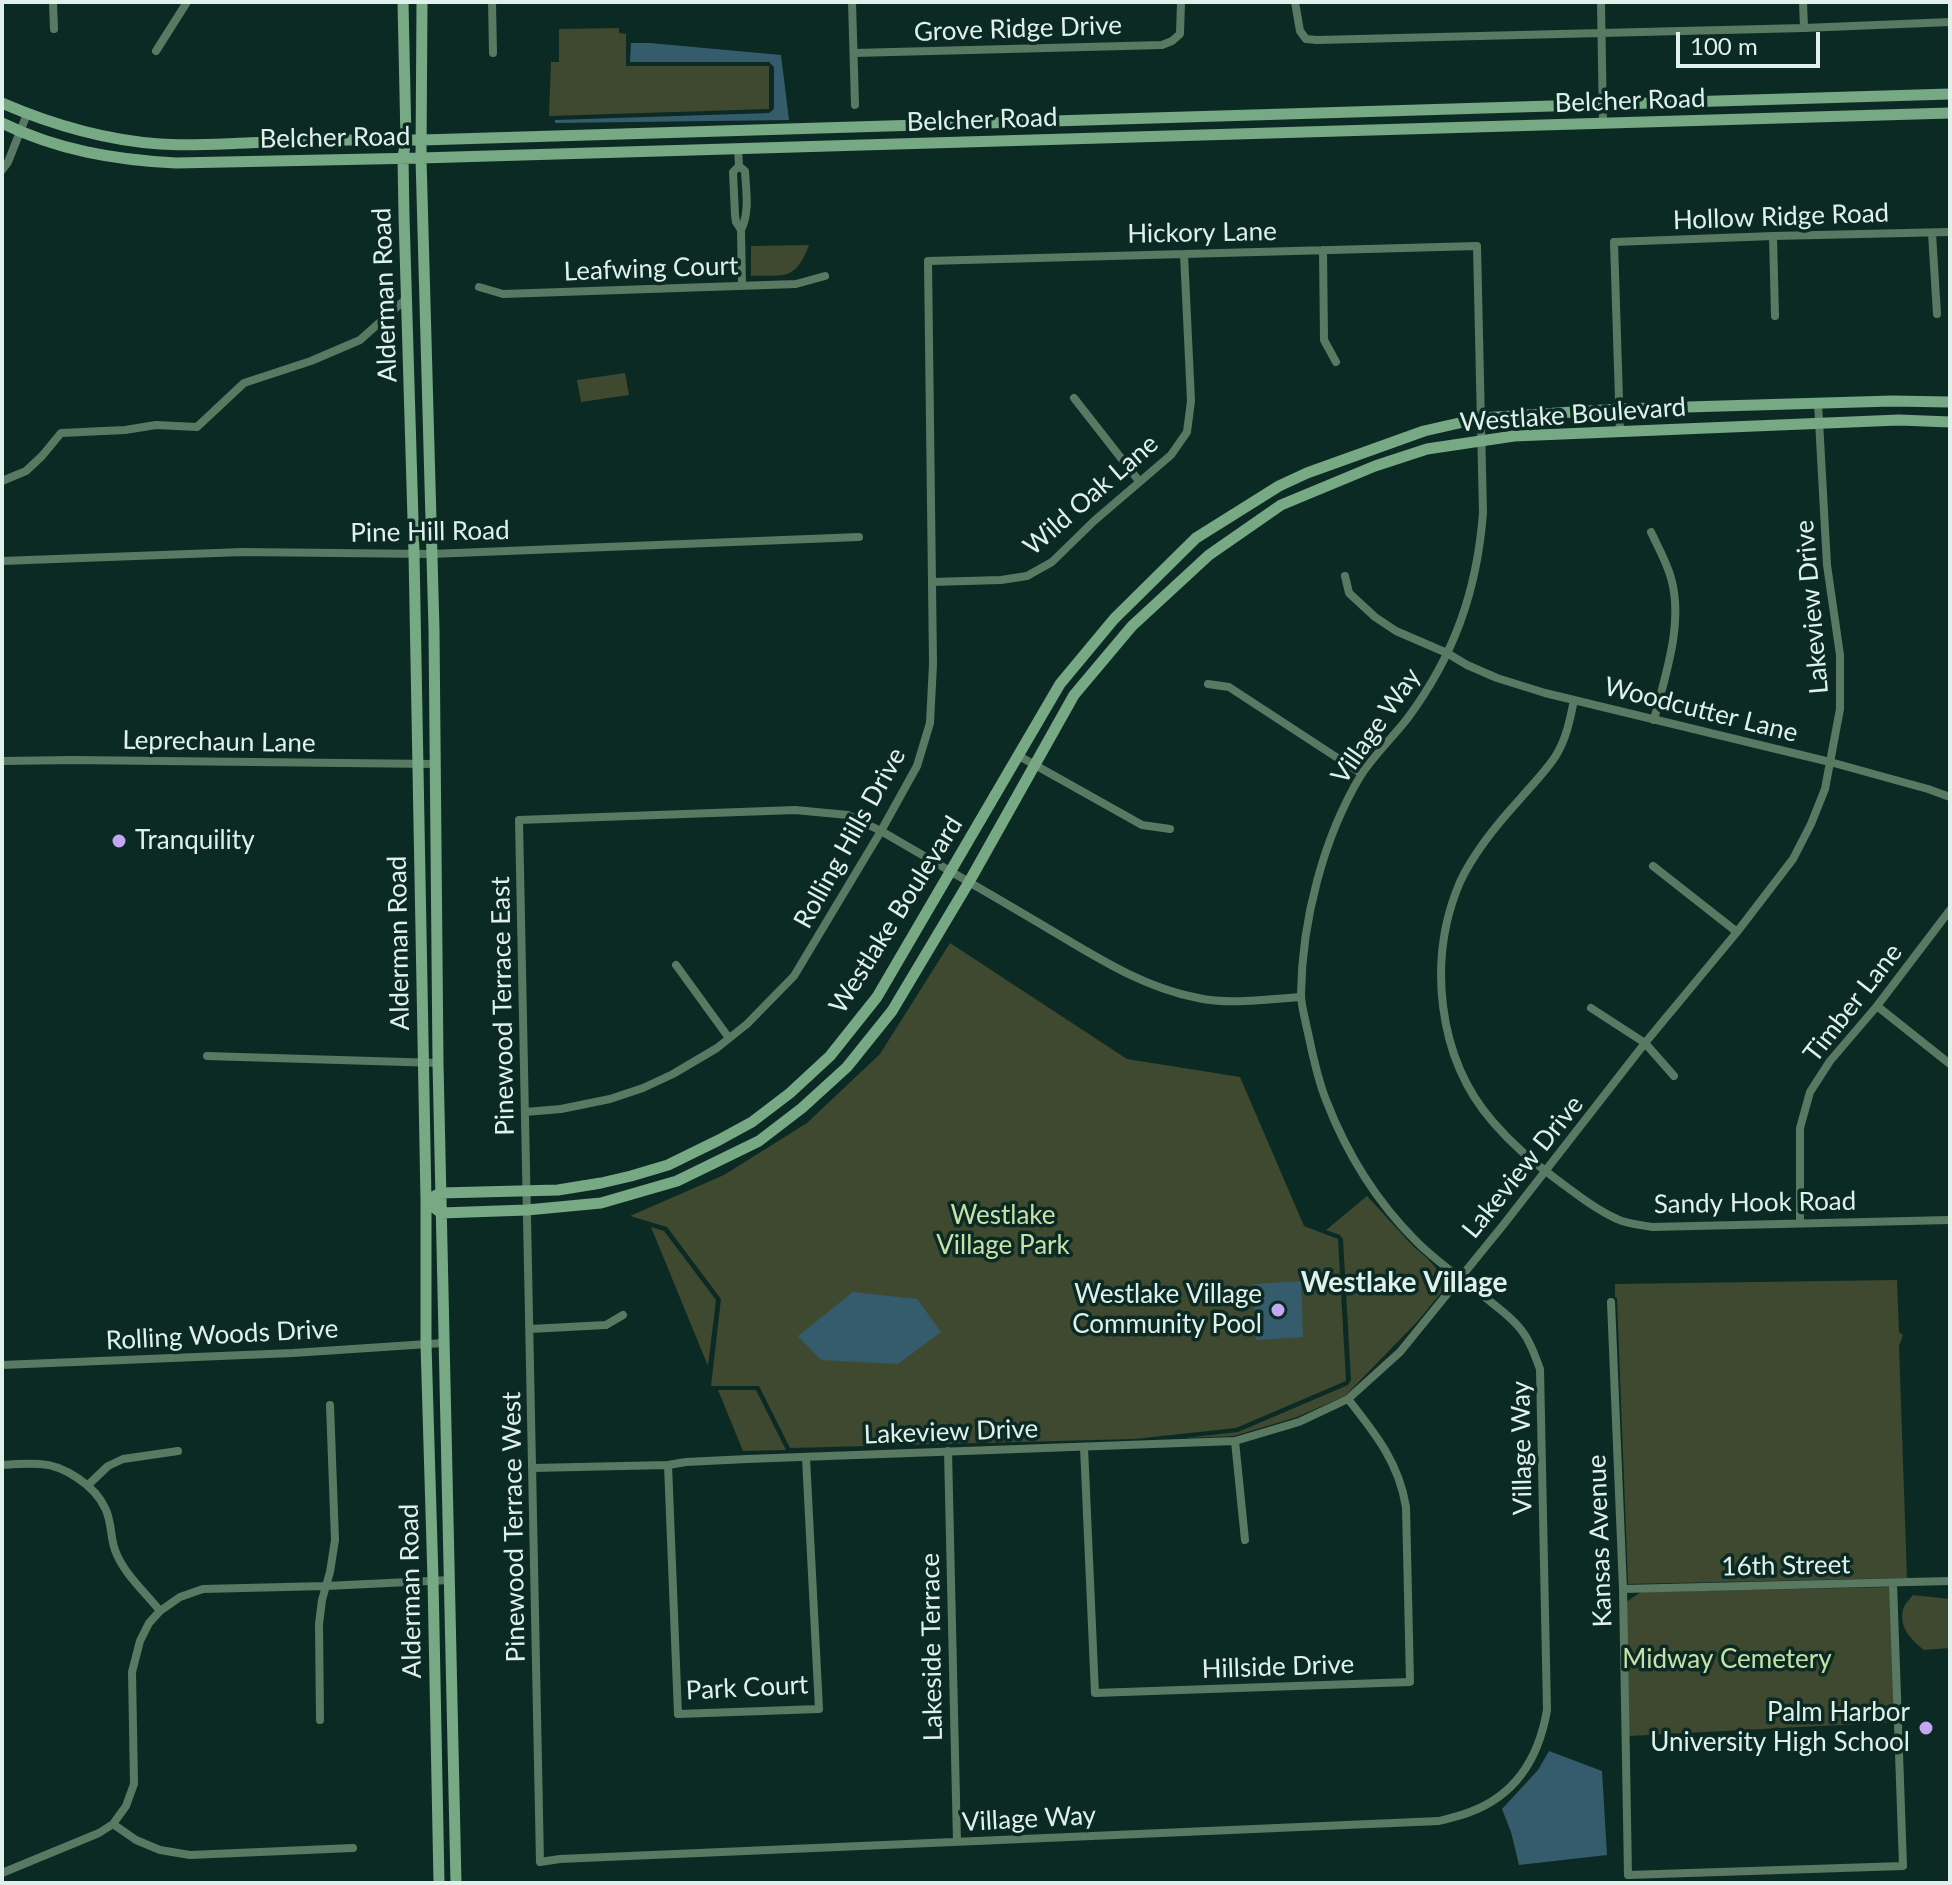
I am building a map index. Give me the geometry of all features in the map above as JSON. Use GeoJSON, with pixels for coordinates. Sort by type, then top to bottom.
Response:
{"type":"FeatureCollection","features":[{"type":"Feature","properties":{"kind":"main road","name":"Alderman Road"},"geometry":{"type":"LineString","coordinates":[[403,2],[406,140],[403,157],[414,553],[426,1344],[439,1883]]}},
{"type":"Feature","properties":{"kind":"main road","name":"Alderman Road"},"geometry":{"type":"LineString","coordinates":[[422,2],[421,158],[456,1883]]}},
{"type":"Feature","properties":{"kind":"main road","name":"Belcher Road"},"geometry":{"type":"LineString","coordinates":[[2,103],[77,131],[162,144],[422,140],[1950,94]]}},
{"type":"Feature","properties":{"kind":"main road","name":"Belcher Road"},"geometry":{"type":"LineString","coordinates":[[2,123],[65,147],[138,161],[211,163],[1950,113]]}},
{"type":"Feature","properties":{"kind":"main road"},"geometry":{"type":"LineString","coordinates":[[737,130],[738,148]]}},
{"type":"Feature","properties":{"kind":"main road","name":"Westlake Boulevard"},"geometry":{"type":"LineString","coordinates":[[426,1201],[440,1193],[558,1190],[601,1183],[668,1165],[752,1122],[790,1093],[830,1056],[877,997],[1060,684],[1114,619],[1196,538],[1249,504],[1307,473],[1424,431],[1481,418],[1619,409],[1950,402]]}},
{"type":"Feature","properties":{"kind":"main road","name":"Westlake Boulevard"},"geometry":{"type":"LineString","coordinates":[[441,1213],[527,1210],[601,1203],[634,1195],[677,1181],[759,1141],[802,1108],[847,1067],[892,1011],[1074,695],[1132,626],[1209,555],[1281,505],[1375,466],[1427,449],[1514,436],[1899,420],[1950,422]]}},
{"type":"Feature","properties":{"kind":"main road"},"geometry":{"type":"LineString","coordinates":[[426,1201],[441,1213]]}},
{"type":"Feature","properties":{"kind":"street"},"geometry":{"type":"LineString","coordinates":[[53,2],[54,29]]}},
{"type":"Feature","properties":{"kind":"street"},"geometry":{"type":"LineString","coordinates":[[156,51],[187,2]]}},
{"type":"Feature","properties":{"kind":"street"},"geometry":{"type":"LineString","coordinates":[[492,2],[493,53]]}},
{"type":"Feature","properties":{"kind":"street"},"geometry":{"type":"LineString","coordinates":[[852,2],[855,105]]}},
{"type":"Feature","properties":{"kind":"street","name":"Grove Ridge Drive"},"geometry":{"type":"LineString","coordinates":[[854,53],[1162,45],[1180,34],[1181,2]]}},
{"type":"Feature","properties":{"kind":"street"},"geometry":{"type":"LineString","coordinates":[[1295,2],[1300,31],[1306,39],[1317,40],[1950,22]]}},
{"type":"Feature","properties":{"kind":"street"},"geometry":{"type":"LineString","coordinates":[[1601,2],[1603,124]]}},
{"type":"Feature","properties":{"kind":"street"},"geometry":{"type":"LineString","coordinates":[[1803,2],[1804,28]]}},
{"type":"Feature","properties":{"kind":"street"},"geometry":{"type":"LineString","coordinates":[[2,170],[27,114]]}},
{"type":"Feature","properties":{"kind":"street"},"geometry":{"type":"LineString","coordinates":[[738,148],[739,166],[745,171],[747,205],[741,230],[742,286]]}},
{"type":"Feature","properties":{"kind":"street"},"geometry":{"type":"LineString","coordinates":[[739,166],[733,172],[736,222],[741,230]]}},
{"type":"Feature","properties":{"kind":"street"},"geometry":{"type":"LineString","coordinates":[[735,206],[747,205]]}},
{"type":"Feature","properties":{"kind":"street","name":"Hollow Ridge Road"},"geometry":{"type":"LineString","coordinates":[[1619,409],[1614,242],[1950,232]]}},
{"type":"Feature","properties":{"kind":"street"},"geometry":{"type":"LineString","coordinates":[[1932,233],[1937,314]]}},
{"type":"Feature","properties":{"kind":"street"},"geometry":{"type":"LineString","coordinates":[[1773,236],[1775,316]]}},
{"type":"Feature","properties":{"kind":"street","name":"Hickory Lane"},"geometry":{"type":"LineString","coordinates":[[928,261],[1477,246]]}},
{"type":"Feature","properties":{"kind":"street","name":"Village Way"},"geometry":{"type":"LineString","coordinates":[[540,1862],[1439,1821],[1472,1812],[1508,1789],[1531,1762],[1544,1732],[1547,1710],[1540,1369],[1522,1330],[1410,1235],[1360,1170],[1325,1099],[1315,1068],[1301,997],[1310,906],[1330,840],[1362,774],[1428,689],[1461,624],[1469,598],[1481,542],[1483,513],[1477,246]]}},
{"type":"Feature","properties":{"kind":"street"},"geometry":{"type":"LineString","coordinates":[[1323,250],[1324,340],[1336,362]]}},
{"type":"Feature","properties":{"kind":"street","name":"Wild Oak Lane"},"geometry":{"type":"LineString","coordinates":[[932,582],[1027,576],[1052,562],[1094,521],[1171,455],[1187,432],[1191,401],[1184,254]]}},
{"type":"Feature","properties":{"kind":"street","name":"Rolling Hills Drive"},"geometry":{"type":"LineString","coordinates":[[525,1112],[561,1109],[610,1099],[643,1088],[698,1060],[768,1004],[794,976],[917,766],[930,723],[933,664],[928,261]]}},
{"type":"Feature","properties":{"kind":"street","name":"Leafwing Court"},"geometry":{"type":"LineString","coordinates":[[479,287],[503,294],[796,284],[825,276]]}},
{"type":"Feature","properties":{"kind":"street"},"geometry":{"type":"LineString","coordinates":[[2,481],[26,471],[61,433],[156,425],[197,427],[244,383],[311,361],[360,340],[407,298]]}},
{"type":"Feature","properties":{"kind":"street"},"geometry":{"type":"LineString","coordinates":[[1074,398],[1139,481]]}},
{"type":"Feature","properties":{"kind":"street","name":"Lakeview Drive"},"geometry":{"type":"LineString","coordinates":[[533,1468],[1235,1441],[1299,1422],[1348,1399],[1400,1352],[1460,1278],[1645,1043],[1737,932],[1793,859],[1811,824],[1825,789],[1840,709],[1840,655],[1827,565],[1818,403]]}},
{"type":"Feature","properties":{"kind":"street"},"geometry":{"type":"LineString","coordinates":[[1619,409],[1620,431]]}},
{"type":"Feature","properties":{"kind":"street"},"geometry":{"type":"LineString","coordinates":[[1651,532],[1671,577],[1676,606],[1674,638],[1654,720]]}},
{"type":"Feature","properties":{"kind":"street","name":"Pine Hill Road"},"geometry":{"type":"LineString","coordinates":[[2,561],[242,552],[431,554],[859,537]]}},
{"type":"Feature","properties":{"kind":"street","name":"Woodcutter Lane"},"geometry":{"type":"LineString","coordinates":[[1345,576],[1349,593],[1375,617],[1396,631],[1497,678],[1545,693],[1830,762],[1950,797]]}},
{"type":"Feature","properties":{"kind":"street"},"geometry":{"type":"LineString","coordinates":[[1208,684],[1229,687],[1362,774]]}},
{"type":"Feature","properties":{"kind":"street","name":"Sandy Hook Road"},"geometry":{"type":"LineString","coordinates":[[1574,700],[1567,732],[1555,756],[1490,835],[1461,881],[1448,917],[1442,947],[1442,997],[1448,1034],[1461,1072],[1493,1122],[1545,1171],[1618,1220],[1652,1227],[1950,1220]]}},
{"type":"Feature","properties":{"kind":"street"},"geometry":{"type":"LineString","coordinates":[[1019,756],[1142,825],[1170,829]]}},
{"type":"Feature","properties":{"kind":"street","name":"Leprechaun Lane"},"geometry":{"type":"LineString","coordinates":[[2,761],[435,764]]}},
{"type":"Feature","properties":{"kind":"street","name":"Pinewood Terrace East"},"geometry":{"type":"LineString","coordinates":[[526,1191],[519,820],[795,810],[848,815],[881,831]]}},
{"type":"Feature","properties":{"kind":"street"},"geometry":{"type":"LineString","coordinates":[[881,831],[1138,979],[1201,999],[1238,1001],[1301,997]]}},
{"type":"Feature","properties":{"kind":"street"},"geometry":{"type":"LineString","coordinates":[[1653,866],[1737,932]]}},
{"type":"Feature","properties":{"kind":"street","name":"Timber Lane"},"geometry":{"type":"LineString","coordinates":[[1800,1223],[1800,1128],[1810,1092],[1830,1061],[1877,1006],[1950,910]]}},
{"type":"Feature","properties":{"kind":"street"},"geometry":{"type":"LineString","coordinates":[[676,965],[729,1038]]}},
{"type":"Feature","properties":{"kind":"street"},"geometry":{"type":"LineString","coordinates":[[1877,1006],[1950,1064]]}},
{"type":"Feature","properties":{"kind":"street"},"geometry":{"type":"LineString","coordinates":[[1591,1008],[1645,1043],[1674,1076]]}},
{"type":"Feature","properties":{"kind":"street"},"geometry":{"type":"LineString","coordinates":[[207,1056],[438,1063]]}},
{"type":"Feature","properties":{"kind":"street","name":"Pinewood Terrace West"},"geometry":{"type":"LineString","coordinates":[[526,1191],[540,1862]]}},
{"type":"Feature","properties":{"kind":"street","name":"Kansas Avenue"},"geometry":{"type":"LineString","coordinates":[[1611,1302],[1623,1589],[1628,1875],[1903,1866],[1893,1583]]}},
{"type":"Feature","properties":{"kind":"street"},"geometry":{"type":"LineString","coordinates":[[530,1329],[606,1325],[623,1315]]}},
{"type":"Feature","properties":{"kind":"street","name":"Rolling Woods Drive"},"geometry":{"type":"LineString","coordinates":[[2,1365],[293,1353],[443,1343]]}},
{"type":"Feature","properties":{"kind":"street","name":"Hillside Drive"},"geometry":{"type":"LineString","coordinates":[[1084,1447],[1095,1693],[1410,1682],[1403,1485],[1387,1453],[1348,1399]]}},
{"type":"Feature","properties":{"kind":"street"},"geometry":{"type":"LineString","coordinates":[[320,1720],[319,1624],[335,1540],[330,1405]]}},
{"type":"Feature","properties":{"kind":"street"},"geometry":{"type":"LineString","coordinates":[[1235,1441],[1245,1540]]}},
{"type":"Feature","properties":{"kind":"street"},"geometry":{"type":"LineString","coordinates":[[88,1485],[108,1466],[123,1459],[178,1451]]}},
{"type":"Feature","properties":{"kind":"street","name":"Lakeside Terrace"},"geometry":{"type":"LineString","coordinates":[[948,1451],[957,1842]]}},
{"type":"Feature","properties":{"kind":"street","name":"Park Court"},"geometry":{"type":"LineString","coordinates":[[668,1465],[678,1714],[819,1709],[806,1458]]}},
{"type":"Feature","properties":{"kind":"street"},"geometry":{"type":"LineString","coordinates":[[2,1465],[43,1464],[59,1468],[88,1485],[105,1508],[114,1549],[122,1565],[160,1611]]}},
{"type":"Feature","properties":{"kind":"street"},"geometry":{"type":"LineString","coordinates":[[2,1873],[99,1833],[113,1824],[126,1806],[134,1784],[132,1672],[140,1641],[149,1623],[180,1597],[203,1589],[450,1580]]}},
{"type":"Feature","properties":{"kind":"street","name":"16th Street"},"geometry":{"type":"LineString","coordinates":[[1623,1589],[1950,1581]]}},
{"type":"Feature","properties":{"kind":"street"},"geometry":{"type":"LineString","coordinates":[[113,1824],[136,1840],[160,1850],[190,1855],[353,1848]]}},
{"type":"Feature","properties":{"kind":"green space"},"geometry":{"type":"Polygon","coordinates":[[[619,28],[619,33],[626,34],[626,66],[769,66],[769,109],[549,116],[551,62],[559,62],[559,29],[619,28]]]}},
{"type":"Feature","properties":{"kind":"green space"},"geometry":{"type":"Polygon","coordinates":[[[809,245],[799,265],[788,274],[751,276],[751,246],[809,245]]]}},
{"type":"Feature","properties":{"kind":"green space"},"geometry":{"type":"Polygon","coordinates":[[[625,373],[629,395],[581,402],[577,380],[625,373]]]}},
{"type":"Feature","properties":{"kind":"green space","name":"Westlake Village Park"},"geometry":{"type":"Polygon","coordinates":[[[950,943],[1127,1059],[1240,1077],[1304,1226],[1338,1239],[1346,1381],[1236,1428],[1134,1439],[790,1448],[759,1386],[711,1386],[721,1299],[667,1227],[630,1216],[724,1175],[807,1123],[880,1054],[950,943]]]}},
{"type":"Feature","properties":{"kind":"green space"},"geometry":{"type":"Polygon","coordinates":[[[1367,1196],[1449,1283],[1417,1322],[1345,1396],[1297,1417],[1234,1436],[1185,1438],[1238,1432],[1348,1385],[1351,1380],[1343,1239],[1326,1230],[1367,1196]]]}},
{"type":"Feature","properties":{"kind":"green space"},"geometry":{"type":"Polygon","coordinates":[[[651,1227],[664,1231],[716,1300],[708,1366],[651,1227]]]}},
{"type":"Feature","properties":{"kind":"green space"},"geometry":{"type":"Polygon","coordinates":[[[1897,1280],[1899,1332],[1903,1335],[1899,1346],[1907,1578],[1628,1584],[1615,1284],[1897,1280]]]}},
{"type":"Feature","properties":{"kind":"green space"},"geometry":{"type":"Polygon","coordinates":[[[718,1390],[756,1390],[786,1450],[743,1451],[718,1390]]]}},
{"type":"Feature","properties":{"kind":"green space","name":"Midway Cemetery"},"geometry":{"type":"Polygon","coordinates":[[[1894,1587],[1898,1722],[1629,1736],[1626,1602],[1641,1592],[1894,1587]]]}},
{"type":"Feature","properties":{"kind":"green space"},"geometry":{"type":"Polygon","coordinates":[[[1913,1595],[1950,1599],[1950,1648],[1924,1650],[1910,1637],[1902,1614],[1913,1595]]]}},
{"type":"Feature","properties":{"kind":"water"},"geometry":{"type":"Polygon","coordinates":[[[631,43],[781,55],[789,120],[555,123],[555,120],[769,113],[774,109],[774,67],[769,62],[630,62],[631,43]]]}},
{"type":"Feature","properties":{"kind":"water","name":"Westlake Village Community Pool"},"geometry":{"type":"Polygon","coordinates":[[[1301,1281],[1303,1337],[1256,1340],[1253,1284],[1301,1281]]]}},
{"type":"Feature","properties":{"kind":"water"},"geometry":{"type":"Polygon","coordinates":[[[853,1292],[917,1299],[941,1332],[898,1364],[821,1360],[798,1336],[853,1292]]]}},
{"type":"Feature","properties":{"kind":"water"},"geometry":{"type":"Polygon","coordinates":[[[1549,1751],[1602,1771],[1607,1855],[1519,1865],[1502,1809],[1538,1770],[1549,1751]]]}},
{"type":"Feature","properties":{"kind":"place","name":"Tranquility"},"geometry":{"type":"Point","coordinates":[119,841]}},
{"type":"Feature","properties":{"kind":"place","name":"Westlake Village Community Pool"},"geometry":{"type":"Point","coordinates":[1278,1310]}},
{"type":"Feature","properties":{"kind":"place","name":"Palm Harbor University High School"},"geometry":{"type":"Point","coordinates":[1926,1728]}},
{"type":"Feature","properties":{"kind":"district","name":"Westlake Village"},"geometry":{"type":"Point","coordinates":[1404,1283]}}]}
